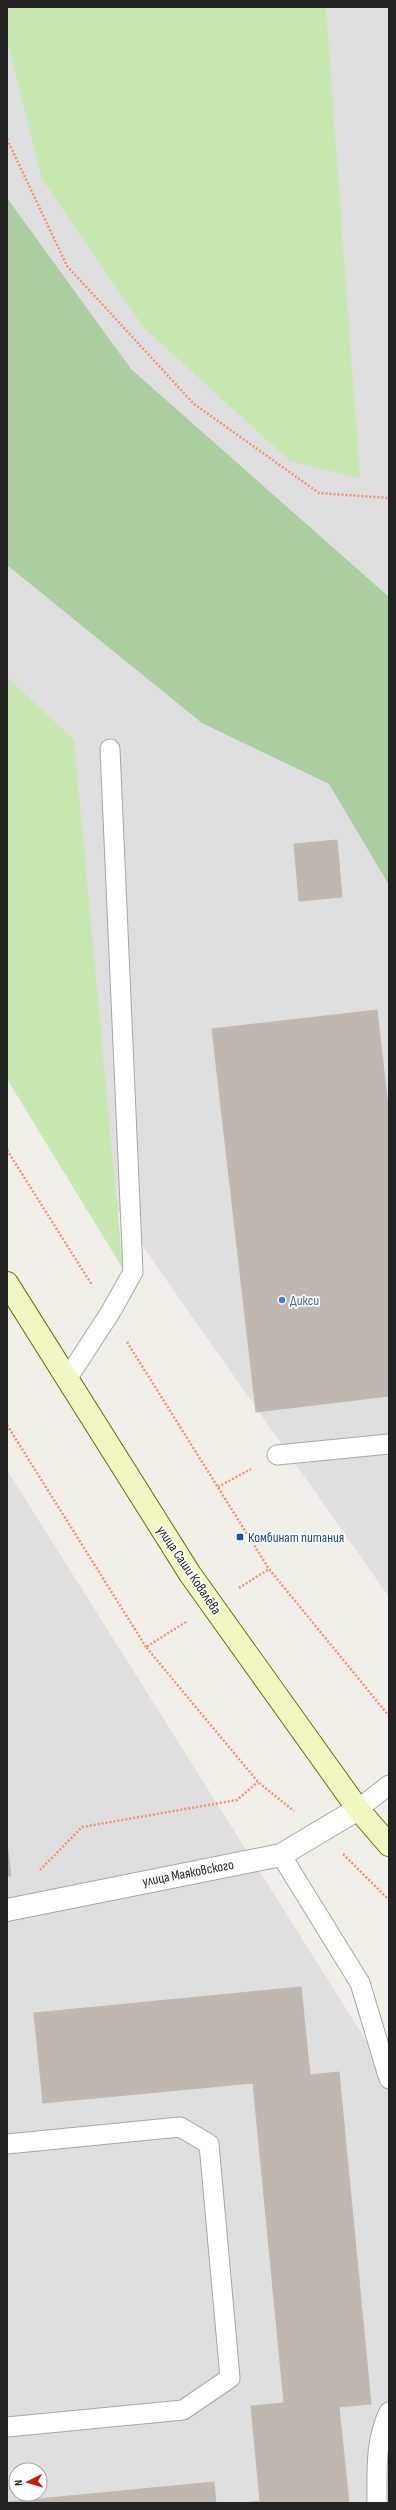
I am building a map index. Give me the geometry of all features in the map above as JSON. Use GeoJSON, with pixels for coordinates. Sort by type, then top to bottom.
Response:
{"type":"FeatureCollection","features":[{"type":"Feature","properties":{"kind":"street","name":"улица Саши Ковалёва"},"geometry":{"type":"LineString","coordinates":[[7,1283],[190,1574],[358,1809],[389,1845]]}},
{"type":"Feature","properties":{"kind":"street","name":"улица Маяковского"},"geometry":{"type":"LineString","coordinates":[[7,1910],[281,1855],[358,1809]]}},
{"type":"Feature","properties":{"kind":"lane"},"geometry":{"type":"LineString","coordinates":[[67,1379],[110,1314],[133,1272],[110,749]]}},
{"type":"Feature","properties":{"kind":"lane"},"geometry":{"type":"LineString","coordinates":[[277,1455],[389,1444]]}},
{"type":"Feature","properties":{"kind":"lane"},"geometry":{"type":"LineString","coordinates":[[358,1809],[389,1785]]}},
{"type":"Feature","properties":{"kind":"lane"},"geometry":{"type":"LineString","coordinates":[[281,1855],[360,1983],[389,2079]]}},
{"type":"Feature","properties":{"kind":"lane"},"geometry":{"type":"LineString","coordinates":[[7,2144],[180,2127],[209,2144],[230,2378],[184,2410],[7,2427]]}},
{"type":"Feature","properties":{"kind":"lane"},"geometry":{"type":"LineString","coordinates":[[377,2503],[377,2469],[381,2428],[389,2412]]}},
{"type":"Feature","properties":{"kind":"path"},"geometry":{"type":"LineString","coordinates":[[7,139],[67,266],[194,404],[319,493],[389,498]]}},
{"type":"Feature","properties":{"kind":"path"},"geometry":{"type":"LineString","coordinates":[[7,1150],[269,1569]]}},
{"type":"Feature","properties":{"kind":"path"},"geometry":{"type":"LineString","coordinates":[[7,1425],[146,1647]]}},
{"type":"Feature","properties":{"kind":"path"},"geometry":{"type":"LineString","coordinates":[[218,1487],[277,1455]]}},
{"type":"Feature","properties":{"kind":"path"},"geometry":{"type":"LineString","coordinates":[[36,1874],[82,1827],[237,1800],[258,1782]]}},
{"type":"Feature","properties":{"kind":"shaded area"},"geometry":{"type":"Polygon","coordinates":[[[7,7],[389,7],[389,1597],[7,1053],[7,7]]]}},
{"type":"Feature","properties":{"kind":"shaded area"},"geometry":{"type":"Polygon","coordinates":[[[7,1470],[389,2077],[389,2503],[7,2503],[7,1470]]]}},
{"type":"Feature","properties":{"kind":"green space"},"geometry":{"type":"Polygon","coordinates":[[[7,7],[326,7],[360,478],[290,461],[144,328],[42,179],[7,39],[7,7]]]}},
{"type":"Feature","properties":{"kind":"green space"},"geometry":{"type":"Polygon","coordinates":[[[7,198],[131,369],[389,597],[389,885],[329,784],[202,723],[7,565],[7,198]]]}},
{"type":"Feature","properties":{"kind":"green space"},"geometry":{"type":"Polygon","coordinates":[[[7,677],[74,740],[123,1269],[7,1079],[7,677]]]}},
{"type":"Feature","properties":{"kind":"building"},"geometry":{"type":"Polygon","coordinates":[[[337,840],[342,897],[299,901],[294,844],[337,840]]]}},
{"type":"Feature","properties":{"kind":"building"},"geometry":{"type":"Polygon","coordinates":[[[377,1010],[389,1115],[389,1396],[256,1412],[212,1029],[377,1010]]]}},
{"type":"Feature","properties":{"kind":"building"},"geometry":{"type":"Polygon","coordinates":[[[7,1844],[11,1876],[7,1876],[7,1844]]]}},
{"type":"Feature","properties":{"kind":"building"},"geometry":{"type":"Polygon","coordinates":[[[301,1987],[310,2075],[339,2072],[371,2404],[339,2407],[349,2503],[242,2503],[260,2501],[251,2406],[284,2403],[253,2083],[43,2103],[34,2013],[301,1987]]]}},
{"type":"Feature","properties":{"kind":"building"},"geometry":{"type":"Polygon","coordinates":[[[214,2482],[216,2503],[7,2503],[48,2502],[48,2498],[214,2482]]]}},
{"type":"Feature","properties":{"kind":"place","name":"Дикси"},"geometry":{"type":"Point","coordinates":[282,1300]}},
{"type":"Feature","properties":{"kind":"place","name":"Комбинат питания"},"geometry":{"type":"Point","coordinates":[240,1537]}}]}
